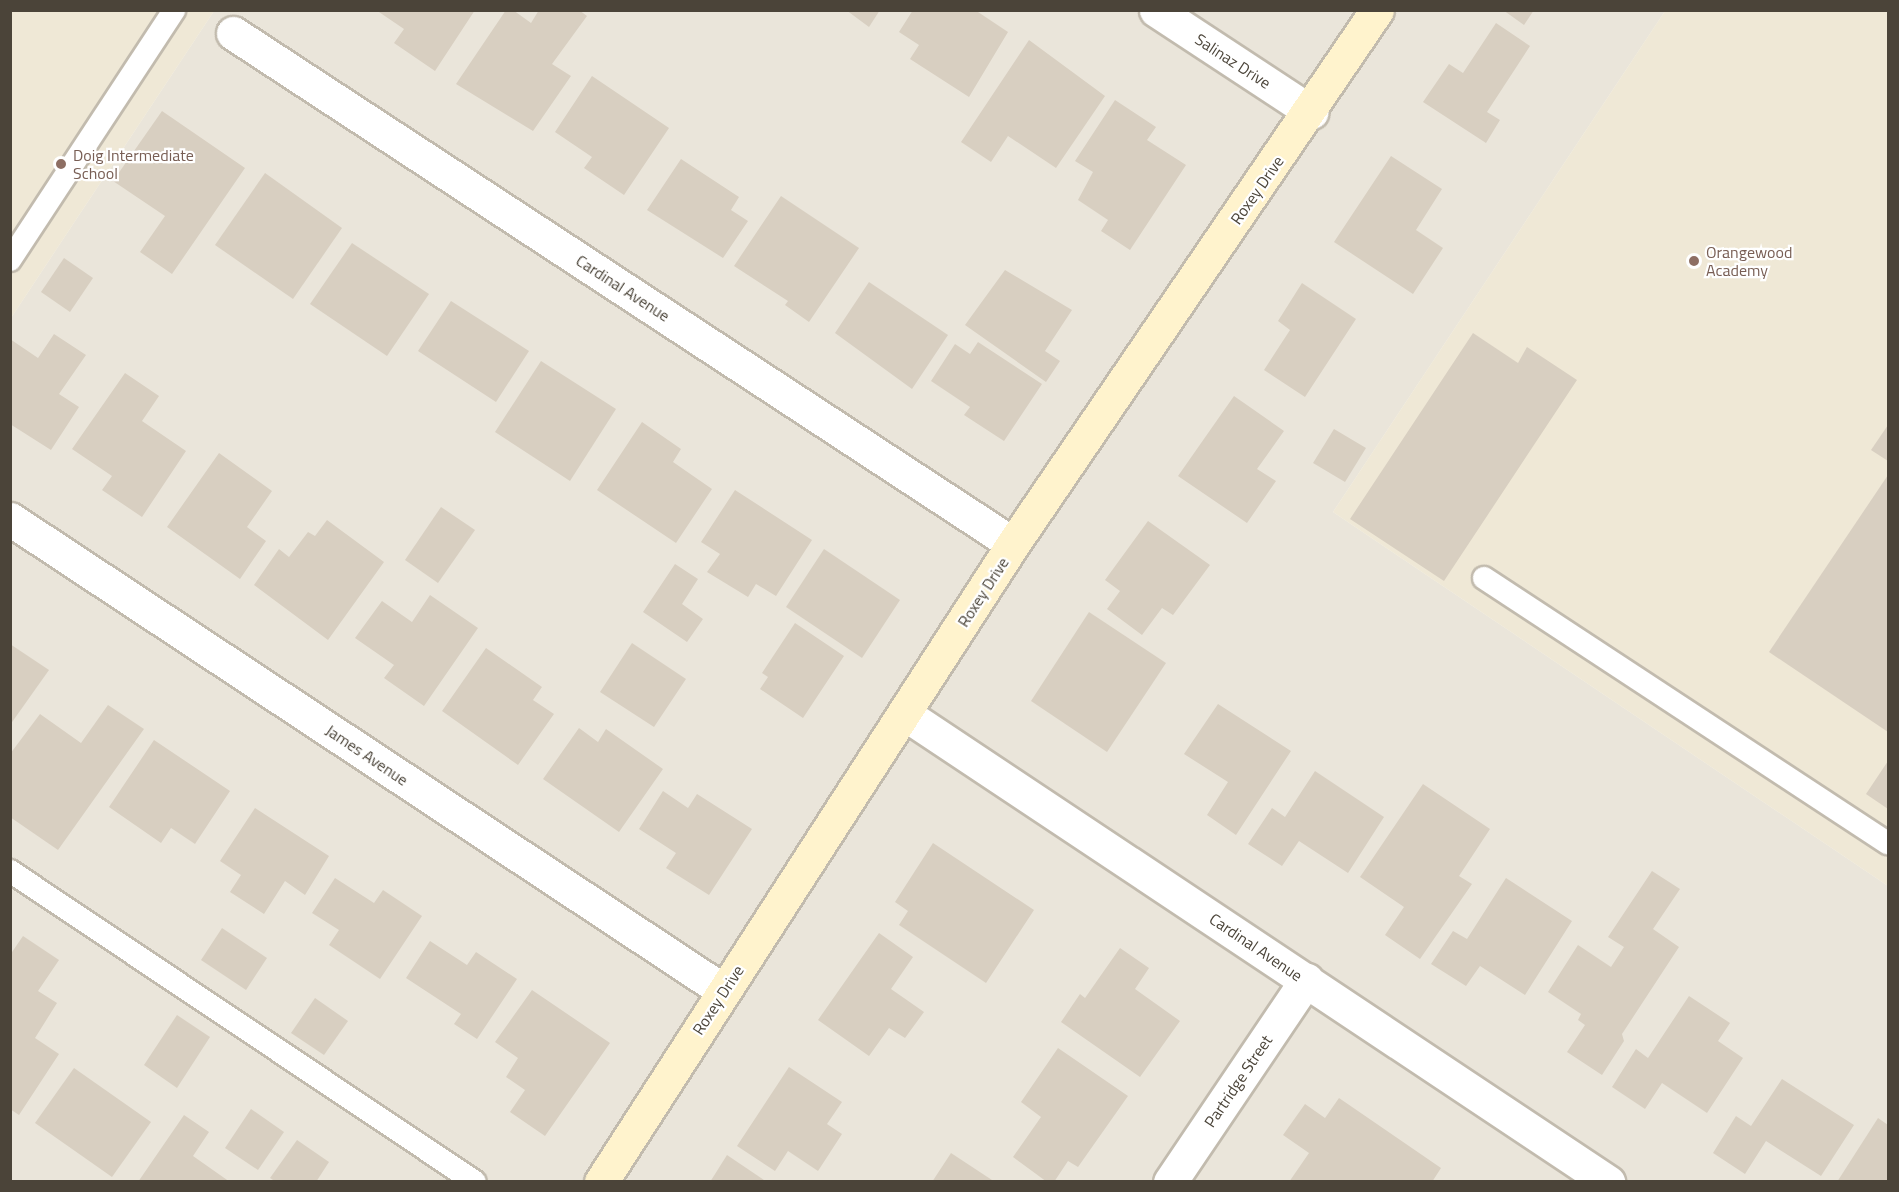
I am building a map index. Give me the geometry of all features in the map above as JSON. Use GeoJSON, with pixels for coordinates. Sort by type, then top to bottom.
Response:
{"type":"FeatureCollection","features":[{"type":"Feature","properties":{"kind":"street","name":"Salinaz Drive"},"geometry":{"type":"LineString","coordinates":[[1156,10],[1311,112]]}},
{"type":"Feature","properties":{"kind":"street","name":"Roxey Drive"},"geometry":{"type":"LineString","coordinates":[[601,1182],[1013,544],[1311,112],[1377,10]]}},
{"type":"Feature","properties":{"kind":"street","name":"Cardinal Avenue"},"geometry":{"type":"LineString","coordinates":[[233,33],[1013,544]]}},
{"type":"Feature","properties":{"kind":"street","name":"James Avenue"},"geometry":{"type":"LineString","coordinates":[[10,519],[723,991]]}},
{"type":"Feature","properties":{"kind":"street","name":"Cardinal Avenue"},"geometry":{"type":"LineString","coordinates":[[905,714],[1608,1182]]}},
{"type":"Feature","properties":{"kind":"street","name":"Partridge Street"},"geometry":{"type":"LineString","coordinates":[[1170,1182],[1306,980]]}},
{"type":"Feature","properties":{"kind":"lane"},"geometry":{"type":"LineString","coordinates":[[10,260],[174,10]]}},
{"type":"Feature","properties":{"kind":"lane"},"geometry":{"type":"LineString","coordinates":[[1484,578],[1888,843]]}},
{"type":"Feature","properties":{"kind":"lane"},"geometry":{"type":"LineString","coordinates":[[10,871],[475,1182]]}},
{"type":"Feature","properties":{"kind":"shaded area","name":"Doig Intermediate School"},"geometry":{"type":"Polygon","coordinates":[[[11,11],[214,11],[11,318],[11,11]]]}},
{"type":"Feature","properties":{"kind":"shaded area"},"geometry":{"type":"Polygon","coordinates":[[[214,11],[1665,11],[1333,512],[1888,886],[1888,1181],[11,1182],[11,318],[214,11]]]}},
{"type":"Feature","properties":{"kind":"shaded area","name":"Orangewood Academy"},"geometry":{"type":"Polygon","coordinates":[[[1665,11],[1888,11],[1888,886],[1333,512],[1665,11]]]}},
{"type":"Feature","properties":{"kind":"building"},"geometry":{"type":"Polygon","coordinates":[[[376,10],[475,10],[435,71],[394,43],[404,29],[376,10]]]}},
{"type":"Feature","properties":{"kind":"building"},"geometry":{"type":"Polygon","coordinates":[[[506,10],[513,10],[531,23],[539,10],[579,10],[587,16],[552,64],[571,76],[533,131],[456,84],[506,10]]]}},
{"type":"Feature","properties":{"kind":"building"},"geometry":{"type":"Polygon","coordinates":[[[846,10],[880,10],[869,27],[846,10]]]}},
{"type":"Feature","properties":{"kind":"building"},"geometry":{"type":"Polygon","coordinates":[[[913,10],[975,10],[1008,32],[969,97],[910,59],[919,45],[899,32],[913,10]]]}},
{"type":"Feature","properties":{"kind":"building"},"geometry":{"type":"Polygon","coordinates":[[[1503,10],[1534,10],[1524,25],[1503,10]]]}},
{"type":"Feature","properties":{"kind":"building"},"geometry":{"type":"Polygon","coordinates":[[[1496,23],[1530,46],[1487,112],[1500,120],[1486,143],[1423,102],[1449,64],[1463,73],[1496,23]]]}},
{"type":"Feature","properties":{"kind":"building"},"geometry":{"type":"Polygon","coordinates":[[[1029,40],[1105,96],[1056,168],[1008,136],[991,162],[961,142],[1029,40]]]}},
{"type":"Feature","properties":{"kind":"building"},"geometry":{"type":"Polygon","coordinates":[[[592,76],[669,128],[624,195],[584,168],[592,157],[555,132],[592,76]]]}},
{"type":"Feature","properties":{"kind":"building"},"geometry":{"type":"Polygon","coordinates":[[[1115,100],[1156,127],[1147,140],[1186,165],[1130,250],[1101,231],[1108,220],[1078,200],[1093,172],[1075,161],[1115,100]]]}},
{"type":"Feature","properties":{"kind":"building"},"geometry":{"type":"Polygon","coordinates":[[[162,111],[245,168],[172,274],[140,252],[165,216],[113,181],[162,111]]]}},
{"type":"Feature","properties":{"kind":"building"},"geometry":{"type":"Polygon","coordinates":[[[1391,156],[1442,189],[1416,230],[1443,248],[1413,294],[1334,242],[1391,156]]]}},
{"type":"Feature","properties":{"kind":"building"},"geometry":{"type":"Polygon","coordinates":[[[681,159],[739,197],[731,210],[748,221],[723,258],[647,210],[681,159]]]}},
{"type":"Feature","properties":{"kind":"building"},"geometry":{"type":"Polygon","coordinates":[[[265,173],[342,228],[293,299],[215,245],[265,173]]]}},
{"type":"Feature","properties":{"kind":"building"},"geometry":{"type":"Polygon","coordinates":[[[781,196],[859,248],[809,322],[785,305],[788,301],[734,266],[781,196]]]}},
{"type":"Feature","properties":{"kind":"building"},"geometry":{"type":"Polygon","coordinates":[[[352,243],[429,294],[387,356],[310,304],[352,243]]]}},
{"type":"Feature","properties":{"kind":"building"},"geometry":{"type":"Polygon","coordinates":[[[64,258],[93,278],[70,312],[41,292],[64,258]]]}},
{"type":"Feature","properties":{"kind":"building"},"geometry":{"type":"Polygon","coordinates":[[[1005,270],[1072,310],[1045,351],[1060,361],[1046,382],[965,325],[1005,270]]]}},
{"type":"Feature","properties":{"kind":"building"},"geometry":{"type":"Polygon","coordinates":[[[869,282],[948,335],[912,389],[835,333],[869,282]]]}},
{"type":"Feature","properties":{"kind":"building"},"geometry":{"type":"Polygon","coordinates":[[[1302,283],[1356,319],[1305,397],[1264,370],[1290,330],[1278,321],[1302,283]]]}},
{"type":"Feature","properties":{"kind":"building"},"geometry":{"type":"Polygon","coordinates":[[[451,301],[529,351],[496,402],[418,351],[451,301]]]}},
{"type":"Feature","properties":{"kind":"building"},"geometry":{"type":"Polygon","coordinates":[[[1473,333],[1518,363],[1527,347],[1577,380],[1444,581],[1350,519],[1473,333]]]}},
{"type":"Feature","properties":{"kind":"building"},"geometry":{"type":"Polygon","coordinates":[[[54,334],[86,355],[59,394],[79,407],[51,450],[10,424],[10,339],[38,358],[54,334]]]}},
{"type":"Feature","properties":{"kind":"building"},"geometry":{"type":"Polygon","coordinates":[[[978,342],[1042,384],[1004,441],[964,415],[970,407],[931,381],[955,344],[970,354],[978,342]]]}},
{"type":"Feature","properties":{"kind":"building"},"geometry":{"type":"Polygon","coordinates":[[[541,361],[616,409],[570,481],[495,432],[541,361]]]}},
{"type":"Feature","properties":{"kind":"building"},"geometry":{"type":"Polygon","coordinates":[[[125,373],[159,396],[142,421],[186,451],[142,517],[102,490],[112,476],[72,449],[125,373]]]}},
{"type":"Feature","properties":{"kind":"building"},"geometry":{"type":"Polygon","coordinates":[[[1234,396],[1284,431],[1257,469],[1276,481],[1247,523],[1178,476],[1234,396]]]}},
{"type":"Feature","properties":{"kind":"building"},"geometry":{"type":"Polygon","coordinates":[[[642,422],[681,449],[673,462],[712,489],[676,543],[597,490],[642,422]]]}},
{"type":"Feature","properties":{"kind":"building"},"geometry":{"type":"Polygon","coordinates":[[[1888,425],[1888,461],[1871,450],[1888,425]]]}},
{"type":"Feature","properties":{"kind":"building"},"geometry":{"type":"Polygon","coordinates":[[[1334,429],[1366,448],[1345,482],[1313,463],[1334,429]]]}},
{"type":"Feature","properties":{"kind":"building"},"geometry":{"type":"Polygon","coordinates":[[[219,453],[272,491],[247,527],[266,541],[240,579],[167,527],[219,453]]]}},
{"type":"Feature","properties":{"kind":"building"},"geometry":{"type":"Polygon","coordinates":[[[1888,475],[1888,732],[1769,652],[1888,475]]]}},
{"type":"Feature","properties":{"kind":"building"},"geometry":{"type":"Polygon","coordinates":[[[735,490],[812,540],[776,596],[756,584],[748,597],[707,572],[720,554],[701,542],[735,490]]]}},
{"type":"Feature","properties":{"kind":"building"},"geometry":{"type":"Polygon","coordinates":[[[441,507],[475,530],[438,583],[405,560],[441,507]]]}},
{"type":"Feature","properties":{"kind":"building"},"geometry":{"type":"Polygon","coordinates":[[[327,520],[384,562],[328,640],[254,585],[279,549],[289,557],[308,532],[315,536],[327,520]]]}},
{"type":"Feature","properties":{"kind":"building"},"geometry":{"type":"Polygon","coordinates":[[[1148,521],[1210,565],[1173,615],[1162,608],[1142,635],[1107,609],[1120,591],[1105,580],[1148,521]]]}},
{"type":"Feature","properties":{"kind":"building"},"geometry":{"type":"Polygon","coordinates":[[[824,549],[900,600],[862,658],[786,607],[824,549]]]}},
{"type":"Feature","properties":{"kind":"building"},"geometry":{"type":"Polygon","coordinates":[[[675,564],[698,579],[682,604],[703,619],[687,642],[643,612],[675,564]]]}},
{"type":"Feature","properties":{"kind":"building"},"geometry":{"type":"Polygon","coordinates":[[[430,595],[478,628],[424,706],[384,678],[394,665],[355,638],[382,601],[412,622],[430,595]]]}},
{"type":"Feature","properties":{"kind":"building"},"geometry":{"type":"Polygon","coordinates":[[[1089,612],[1166,663],[1107,752],[1031,701],[1089,612]]]}},
{"type":"Feature","properties":{"kind":"building"},"geometry":{"type":"Polygon","coordinates":[[[795,623],[844,656],[803,718],[760,689],[768,677],[762,673],[795,623]]]}},
{"type":"Feature","properties":{"kind":"building"},"geometry":{"type":"Polygon","coordinates":[[[632,643],[686,679],[654,727],[600,692],[632,643]]]}},
{"type":"Feature","properties":{"kind":"building"},"geometry":{"type":"Polygon","coordinates":[[[10,644],[49,670],[10,725],[10,644]]]}},
{"type":"Feature","properties":{"kind":"building"},"geometry":{"type":"Polygon","coordinates":[[[486,648],[542,687],[533,700],[554,714],[518,765],[442,711],[486,648]]]}},
{"type":"Feature","properties":{"kind":"building"},"geometry":{"type":"Polygon","coordinates":[[[1218,704],[1291,751],[1236,835],[1207,815],[1228,782],[1184,754],[1218,704]]]}},
{"type":"Feature","properties":{"kind":"building"},"geometry":{"type":"Polygon","coordinates":[[[108,705],[144,729],[58,850],[10,817],[10,754],[40,714],[81,743],[108,705]]]}},
{"type":"Feature","properties":{"kind":"building"},"geometry":{"type":"Polygon","coordinates":[[[579,728],[598,742],[606,729],[663,769],[619,832],[543,779],[579,728]]]}},
{"type":"Feature","properties":{"kind":"building"},"geometry":{"type":"Polygon","coordinates":[[[154,740],[230,791],[195,844],[171,828],[161,843],[109,807],[154,740]]]}},
{"type":"Feature","properties":{"kind":"building"},"geometry":{"type":"Polygon","coordinates":[[[1888,761],[1888,809],[1866,794],[1888,761]]]}},
{"type":"Feature","properties":{"kind":"building"},"geometry":{"type":"Polygon","coordinates":[[[1315,771],[1384,817],[1348,873],[1299,841],[1282,866],[1248,844],[1272,808],[1285,817],[1315,771]]]}},
{"type":"Feature","properties":{"kind":"building"},"geometry":{"type":"Polygon","coordinates":[[[1423,784],[1490,829],[1459,876],[1472,884],[1420,959],[1385,935],[1404,907],[1360,877],[1423,784]]]}},
{"type":"Feature","properties":{"kind":"building"},"geometry":{"type":"Polygon","coordinates":[[[663,791],[688,808],[697,794],[752,829],[709,895],[666,868],[676,853],[639,829],[663,791]]]}},
{"type":"Feature","properties":{"kind":"building"},"geometry":{"type":"Polygon","coordinates":[[[255,808],[329,856],[305,895],[285,881],[264,914],[230,892],[241,875],[220,861],[255,808]]]}},
{"type":"Feature","properties":{"kind":"building"},"geometry":{"type":"Polygon","coordinates":[[[933,843],[1034,910],[986,983],[899,925],[908,911],[895,902],[933,843]]]}},
{"type":"Feature","properties":{"kind":"building"},"geometry":{"type":"Polygon","coordinates":[[[1652,871],[1680,889],[1653,929],[1679,947],[1622,1034],[1624,1041],[1602,1075],[1567,1052],[1585,1025],[1578,1020],[1581,1014],[1548,992],[1578,945],[1611,967],[1624,947],[1608,937],[1652,871]]]}},
{"type":"Feature","properties":{"kind":"building"},"geometry":{"type":"Polygon","coordinates":[[[335,878],[374,903],[383,890],[422,916],[380,979],[329,945],[339,930],[312,913],[335,878]]]}},
{"type":"Feature","properties":{"kind":"building"},"geometry":{"type":"Polygon","coordinates":[[[1506,878],[1572,921],[1525,995],[1480,966],[1466,986],[1431,964],[1453,931],[1467,939],[1506,878]]]}},
{"type":"Feature","properties":{"kind":"building"},"geometry":{"type":"Polygon","coordinates":[[[222,928],[267,958],[246,990],[201,960],[222,928]]]}},
{"type":"Feature","properties":{"kind":"building"},"geometry":{"type":"Polygon","coordinates":[[[879,933],[913,957],[891,989],[924,1012],[905,1038],[889,1028],[869,1056],[818,1020],[879,933]]]}},
{"type":"Feature","properties":{"kind":"building"},"geometry":{"type":"Polygon","coordinates":[[[23,936],[59,960],[38,991],[57,1003],[35,1038],[59,1054],[19,1115],[10,1109],[10,955],[23,936]]]}},
{"type":"Feature","properties":{"kind":"building"},"geometry":{"type":"Polygon","coordinates":[[[430,941],[467,965],[476,952],[517,979],[477,1039],[454,1024],[461,1014],[406,978],[430,941]]]}},
{"type":"Feature","properties":{"kind":"building"},"geometry":{"type":"Polygon","coordinates":[[[1120,948],[1149,968],[1135,989],[1180,1021],[1140,1077],[1061,1022],[1080,994],[1085,998],[1120,948]]]}},
{"type":"Feature","properties":{"kind":"building"},"geometry":{"type":"Polygon","coordinates":[[[532,990],[610,1043],[545,1136],[510,1112],[525,1090],[506,1077],[518,1058],[495,1042],[532,990]]]}},
{"type":"Feature","properties":{"kind":"building"},"geometry":{"type":"Polygon","coordinates":[[[1689,996],[1730,1023],[1718,1041],[1743,1058],[1707,1113],[1662,1083],[1645,1109],[1612,1087],[1636,1049],[1648,1058],[1689,996]]]}},
{"type":"Feature","properties":{"kind":"building"},"geometry":{"type":"Polygon","coordinates":[[[315,998],[348,1021],[324,1055],[291,1033],[315,998]]]}},
{"type":"Feature","properties":{"kind":"building"},"geometry":{"type":"Polygon","coordinates":[[[177,1015],[210,1037],[177,1088],[144,1065],[177,1015]]]}},
{"type":"Feature","properties":{"kind":"building"},"geometry":{"type":"Polygon","coordinates":[[[1058,1048],[1128,1096],[1078,1167],[1068,1161],[1054,1182],[1047,1182],[1013,1157],[1041,1117],[1021,1102],[1058,1048]]]}},
{"type":"Feature","properties":{"kind":"building"},"geometry":{"type":"Polygon","coordinates":[[[789,1067],[842,1102],[827,1124],[842,1134],[818,1171],[788,1151],[775,1171],[737,1146],[789,1067]]]}},
{"type":"Feature","properties":{"kind":"building"},"geometry":{"type":"Polygon","coordinates":[[[74,1068],[151,1122],[112,1177],[35,1123],[74,1068]]]}},
{"type":"Feature","properties":{"kind":"building"},"geometry":{"type":"Polygon","coordinates":[[[1782,1079],[1854,1125],[1821,1176],[1766,1141],[1745,1174],[1713,1153],[1736,1116],[1751,1126],[1782,1079]]]}},
{"type":"Feature","properties":{"kind":"building"},"geometry":{"type":"Polygon","coordinates":[[[1339,1098],[1441,1168],[1432,1182],[1289,1182],[1309,1153],[1283,1135],[1305,1104],[1325,1118],[1339,1098]]]}},
{"type":"Feature","properties":{"kind":"building"},"geometry":{"type":"Polygon","coordinates":[[[251,1109],[284,1132],[258,1170],[225,1148],[251,1109]]]}},
{"type":"Feature","properties":{"kind":"building"},"geometry":{"type":"Polygon","coordinates":[[[184,1115],[209,1132],[193,1156],[230,1182],[138,1182],[184,1115]]]}},
{"type":"Feature","properties":{"kind":"building"},"geometry":{"type":"Polygon","coordinates":[[[1878,1118],[1888,1125],[1888,1182],[1837,1182],[1878,1118]]]}},
{"type":"Feature","properties":{"kind":"building"},"geometry":{"type":"Polygon","coordinates":[[[297,1140],[329,1162],[316,1182],[276,1182],[270,1178],[297,1140]]]}},
{"type":"Feature","properties":{"kind":"building"},"geometry":{"type":"Polygon","coordinates":[[[951,1153],[995,1182],[932,1182],[951,1153]]]}},
{"type":"Feature","properties":{"kind":"building"},"geometry":{"type":"Polygon","coordinates":[[[727,1155],[767,1182],[710,1182],[727,1155]]]}},
{"type":"Feature","properties":{"kind":"place","name":"Doig Intermediate School"},"geometry":{"type":"Point","coordinates":[61,164]}},
{"type":"Feature","properties":{"kind":"place","name":"Orangewood Academy"},"geometry":{"type":"Point","coordinates":[1694,261]}}]}
